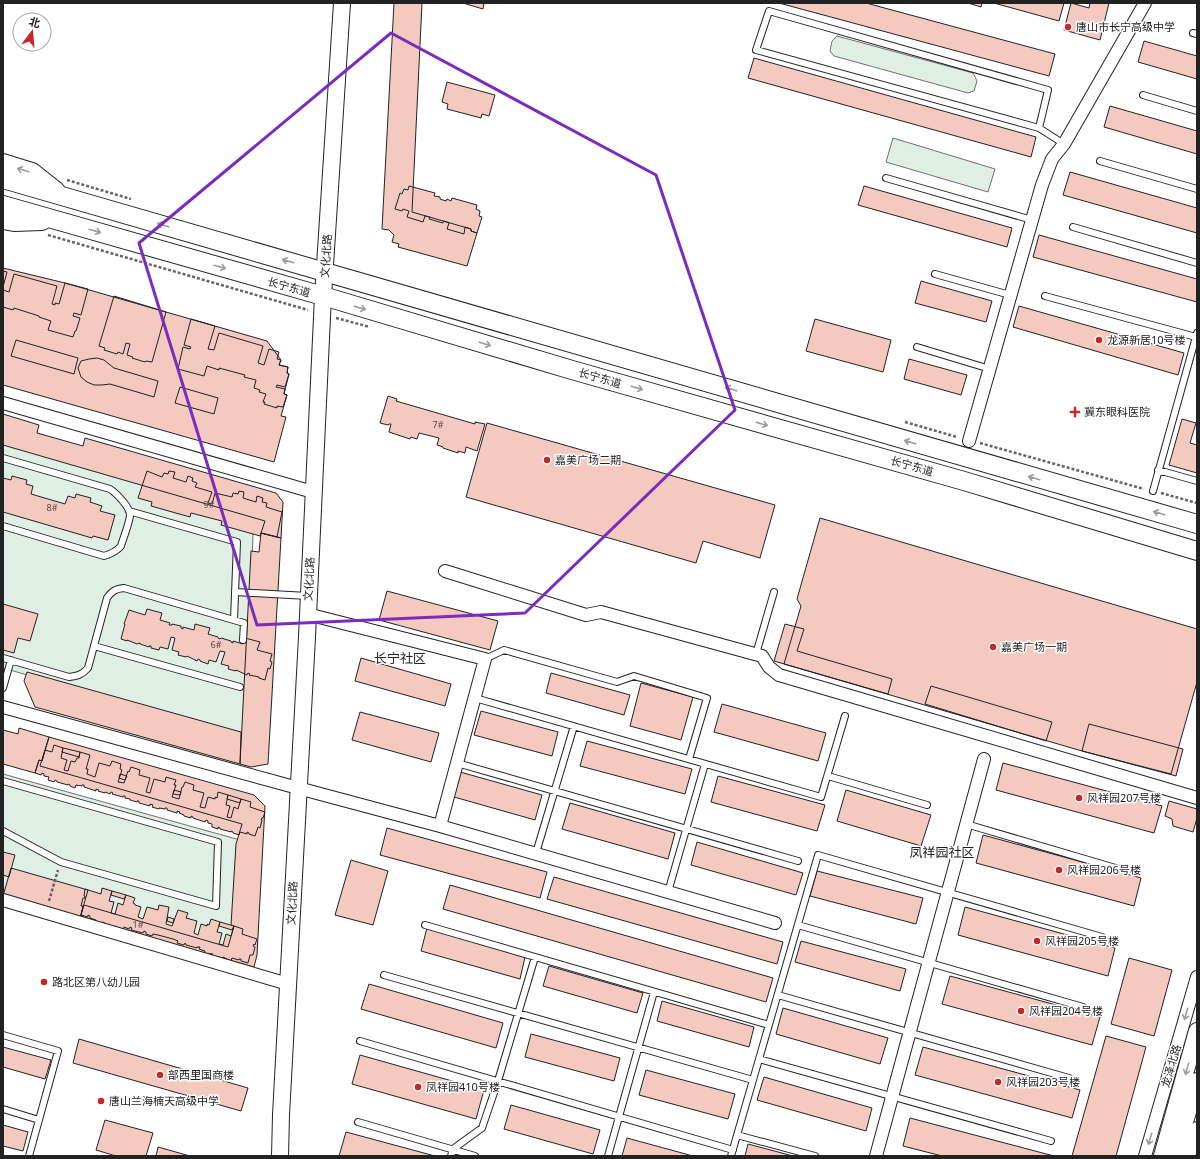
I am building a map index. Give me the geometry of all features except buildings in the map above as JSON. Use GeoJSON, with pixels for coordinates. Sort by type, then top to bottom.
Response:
{"type":"FeatureCollection","features":[{"type":"Feature","properties":{"kind":"main road"},"geometry":{"type":"LineString","coordinates":[[3,163],[32,172],[63,196]]}},
{"type":"Feature","properties":{"kind":"main road","name":"长宁东道"},"geometry":{"type":"LineString","coordinates":[[3,179],[1197,524]]}},
{"type":"Feature","properties":{"kind":"main road","name":"长宁东道"},"geometry":{"type":"LineString","coordinates":[[3,205],[323,296],[1197,551]]}},
{"type":"Feature","properties":{"kind":"main road"},"geometry":{"type":"LineString","coordinates":[[3,220],[14,222],[57,220]]}},
{"type":"Feature","properties":{"kind":"street","name":"文化北路"},"geometry":{"type":"LineString","coordinates":[[280,1156],[323,296],[342,3]]}},
{"type":"Feature","properties":{"kind":"street"},"geometry":{"type":"LineString","coordinates":[[969,441],[1042,185],[1052,160],[1064,144],[1146,3]]}},
{"type":"Feature","properties":{"kind":"street"},"geometry":{"type":"LineString","coordinates":[[3,402],[313,492]]}},
{"type":"Feature","properties":{"kind":"street"},"geometry":{"type":"LineString","coordinates":[[445,571],[586,615],[602,612],[756,654],[762,656],[769,667],[779,675],[1197,798]]}},
{"type":"Feature","properties":{"kind":"street"},"geometry":{"type":"LineString","coordinates":[[307,614],[485,659],[440,826]]}},
{"type":"Feature","properties":{"kind":"street"},"geometry":{"type":"LineString","coordinates":[[3,707],[440,826],[775,923]]}},
{"type":"Feature","properties":{"kind":"street"},"geometry":{"type":"LineString","coordinates":[[876,1156],[984,759]]}},
{"type":"Feature","properties":{"kind":"street"},"geometry":{"type":"LineString","coordinates":[[3,900],[288,984]]}},
{"type":"Feature","properties":{"kind":"street","name":"龙泽北路"},"geometry":{"type":"LineString","coordinates":[[1145,1156],[1197,977]]}},
{"type":"Feature","properties":{"kind":"street","name":"龙泽北路"},"geometry":{"type":"LineString","coordinates":[[1162,1156],[1197,1031]]}},
{"type":"Feature","properties":{"kind":"street"},"geometry":{"type":"LineString","coordinates":[[1175,1156],[1197,1081]]}},
{"type":"Feature","properties":{"kind":"street"},"geometry":{"type":"LineString","coordinates":[[1189,1156],[1197,1128]]}},
{"type":"Feature","properties":{"kind":"lane"},"geometry":{"type":"LineString","coordinates":[[1039,128],[1048,90],[768,11],[756,50],[1039,128],[1064,144]]}},
{"type":"Feature","properties":{"kind":"lane"},"geometry":{"type":"LineString","coordinates":[[1143,95],[1197,111]]}},
{"type":"Feature","properties":{"kind":"lane"},"geometry":{"type":"LineString","coordinates":[[1100,162],[1197,189]]}},
{"type":"Feature","properties":{"kind":"lane"},"geometry":{"type":"LineString","coordinates":[[886,178],[1032,220]]}},
{"type":"Feature","properties":{"kind":"lane"},"geometry":{"type":"LineString","coordinates":[[1073,227],[1197,263]]}},
{"type":"Feature","properties":{"kind":"lane"},"geometry":{"type":"LineString","coordinates":[[935,274],[1010,295]]}},
{"type":"Feature","properties":{"kind":"lane"},"geometry":{"type":"LineString","coordinates":[[1045,296],[1196,335],[1152,491]]}},
{"type":"Feature","properties":{"kind":"lane"},"geometry":{"type":"LineString","coordinates":[[917,347],[990,369]]}},
{"type":"Feature","properties":{"kind":"lane"},"geometry":{"type":"LineString","coordinates":[[3,458],[110,489],[116,493],[129,511],[130,515],[121,546],[112,554],[104,556],[3,526]]}},
{"type":"Feature","properties":{"kind":"lane"},"geometry":{"type":"LineString","coordinates":[[1158,470],[1197,481]]}},
{"type":"Feature","properties":{"kind":"lane"},"geometry":{"type":"LineString","coordinates":[[129,511],[237,542],[234,620]]}},
{"type":"Feature","properties":{"kind":"lane"},"geometry":{"type":"LineString","coordinates":[[3,658],[69,677],[84,673],[88,668],[107,598],[111,592],[116,589],[124,588],[244,623],[243,640]]}},
{"type":"Feature","properties":{"kind":"lane"},"geometry":{"type":"LineString","coordinates":[[235,592],[308,596]]}},
{"type":"Feature","properties":{"kind":"lane"},"geometry":{"type":"LineString","coordinates":[[756,654],[774,592]]}},
{"type":"Feature","properties":{"kind":"lane"},"geometry":{"type":"LineString","coordinates":[[94,646],[240,688]]}},
{"type":"Feature","properties":{"kind":"lane"},"geometry":{"type":"LineString","coordinates":[[485,659],[504,650],[617,682],[634,676],[707,698],[689,759]]}},
{"type":"Feature","properties":{"kind":"lane"},"geometry":{"type":"LineString","coordinates":[[3,688],[11,660]]}},
{"type":"Feature","properties":{"kind":"lane"},"geometry":{"type":"LineString","coordinates":[[475,698],[821,797],[845,716]]}},
{"type":"Feature","properties":{"kind":"lane"},"geometry":{"type":"LineString","coordinates":[[536,853],[574,726]]}},
{"type":"Feature","properties":{"kind":"lane"},"geometry":{"type":"LineString","coordinates":[[457,763],[798,861]]}},
{"type":"Feature","properties":{"kind":"lane"},"geometry":{"type":"LineString","coordinates":[[668,892],[705,764]]}},
{"type":"Feature","properties":{"kind":"lane"},"geometry":{"type":"LineString","coordinates":[[828,776],[927,805]]}},
{"type":"Feature","properties":{"kind":"lane"},"geometry":{"type":"LineString","coordinates":[[3,781],[218,842],[216,906],[61,862],[3,831]]}},
{"type":"Feature","properties":{"kind":"lane"},"geometry":{"type":"LineString","coordinates":[[966,824],[1119,869]]}},
{"type":"Feature","properties":{"kind":"lane"},"geometry":{"type":"LineString","coordinates":[[360,1041],[620,1117],[732,1153],[818,855],[1102,937]]}},
{"type":"Feature","properties":{"kind":"lane"},"geometry":{"type":"LineString","coordinates":[[425,925],[769,1024]]}},
{"type":"Feature","properties":{"kind":"lane"},"geometry":{"type":"LineString","coordinates":[[798,925],[1083,1007]]}},
{"type":"Feature","properties":{"kind":"lane"},"geometry":{"type":"LineString","coordinates":[[452,1153],[482,1128],[498,1082],[535,957]]}},
{"type":"Feature","properties":{"kind":"lane"},"geometry":{"type":"LineString","coordinates":[[384,975],[753,1080]]}},
{"type":"Feature","properties":{"kind":"lane"},"geometry":{"type":"LineString","coordinates":[[608,1156],[654,992]]}},
{"type":"Feature","properties":{"kind":"lane"},"geometry":{"type":"LineString","coordinates":[[778,995],[1069,1078]]}},
{"type":"Feature","properties":{"kind":"lane"},"geometry":{"type":"LineString","coordinates":[[3,1035],[58,1051],[29,1156]]}},
{"type":"Feature","properties":{"kind":"lane"},"geometry":{"type":"LineString","coordinates":[[759,1059],[1051,1141]]}},
{"type":"Feature","properties":{"kind":"lane"},"geometry":{"type":"LineString","coordinates":[[3,1110],[39,1120]]}},
{"type":"Feature","properties":{"kind":"lane"},"geometry":{"type":"LineString","coordinates":[[358,1122],[452,1153],[475,1156]]}},
{"type":"Feature","properties":{"kind":"lane"},"geometry":{"type":"LineString","coordinates":[[737,1135],[815,1156]]}},
{"type":"Feature","properties":{"kind":"path"},"geometry":{"type":"LineString","coordinates":[[63,179],[138,201]]}},
{"type":"Feature","properties":{"kind":"path"},"geometry":{"type":"LineString","coordinates":[[901,421],[1197,503]]}},
{"type":"Feature","properties":{"kind":"path"},"geometry":{"type":"LineString","coordinates":[[46,912],[61,862]]}},
{"type":"Feature","properties":{"kind":"highlighted area"},"geometry":{"type":"Polygon","coordinates":[[[391,33],[656,175],[735,410],[525,613],[257,625],[139,243],[391,33]]]}},
{"type":"Feature","properties":{"kind":"green space"},"geometry":{"type":"Polygon","coordinates":[[[837,36],[973,73],[977,81],[974,91],[968,93],[834,56],[830,51],[832,41],[837,36]]]}},
{"type":"Feature","properties":{"kind":"green space"},"geometry":{"type":"Polygon","coordinates":[[[893,138],[995,169],[988,192],[886,162],[893,138]]]}},
{"type":"Feature","properties":{"kind":"green space"},"geometry":{"type":"Polygon","coordinates":[[[3,425],[254,498],[247,738],[3,668],[3,425]]]}},
{"type":"Feature","properties":{"kind":"green space"},"geometry":{"type":"Polygon","coordinates":[[[3,774],[240,840],[231,957],[3,890],[3,774]]]}},
{"type":"Feature","properties":{"kind":"place","name":"唐山市长宁高级中学"},"geometry":{"type":"Point","coordinates":[1068,27]}},
{"type":"Feature","properties":{"kind":"place","name":"龙源新居10号楼"},"geometry":{"type":"Point","coordinates":[1099,340]}},
{"type":"Feature","properties":{"kind":"place","name":"冀东眼科医院"},"geometry":{"type":"Point","coordinates":[1075,412]}},
{"type":"Feature","properties":{"kind":"place","name":"嘉美广场二期"},"geometry":{"type":"Point","coordinates":[547,460]}},
{"type":"Feature","properties":{"kind":"place","name":"嘉美广场一期"},"geometry":{"type":"Point","coordinates":[993,647]}},
{"type":"Feature","properties":{"kind":"place","name":"风祥园207号楼"},"geometry":{"type":"Point","coordinates":[1079,798]}},
{"type":"Feature","properties":{"kind":"place","name":"风祥园206号楼"},"geometry":{"type":"Point","coordinates":[1059,870]}},
{"type":"Feature","properties":{"kind":"place","name":"风祥园205号楼"},"geometry":{"type":"Point","coordinates":[1037,941]}},
{"type":"Feature","properties":{"kind":"place","name":"路北区第八幼儿园"},"geometry":{"type":"Point","coordinates":[44,982]}},
{"type":"Feature","properties":{"kind":"place","name":"风祥园204号楼"},"geometry":{"type":"Point","coordinates":[1021,1011]}},
{"type":"Feature","properties":{"kind":"place","name":"部西里国商楼"},"geometry":{"type":"Point","coordinates":[160,1075]}},
{"type":"Feature","properties":{"kind":"place","name":"风祥园203号楼"},"geometry":{"type":"Point","coordinates":[998,1082]}},
{"type":"Feature","properties":{"kind":"place","name":"凤祥园410号楼"},"geometry":{"type":"Point","coordinates":[418,1087]}},
{"type":"Feature","properties":{"kind":"place","name":"唐山兰海楠天高级中学"},"geometry":{"type":"Point","coordinates":[101,1101]}},
{"type":"Feature","properties":{"kind":"district","name":"长宁社区"},"geometry":{"type":"Point","coordinates":[400,658]}},
{"type":"Feature","properties":{"kind":"district","name":"凤祥园社区"},"geometry":{"type":"Point","coordinates":[942,852]}}]}
